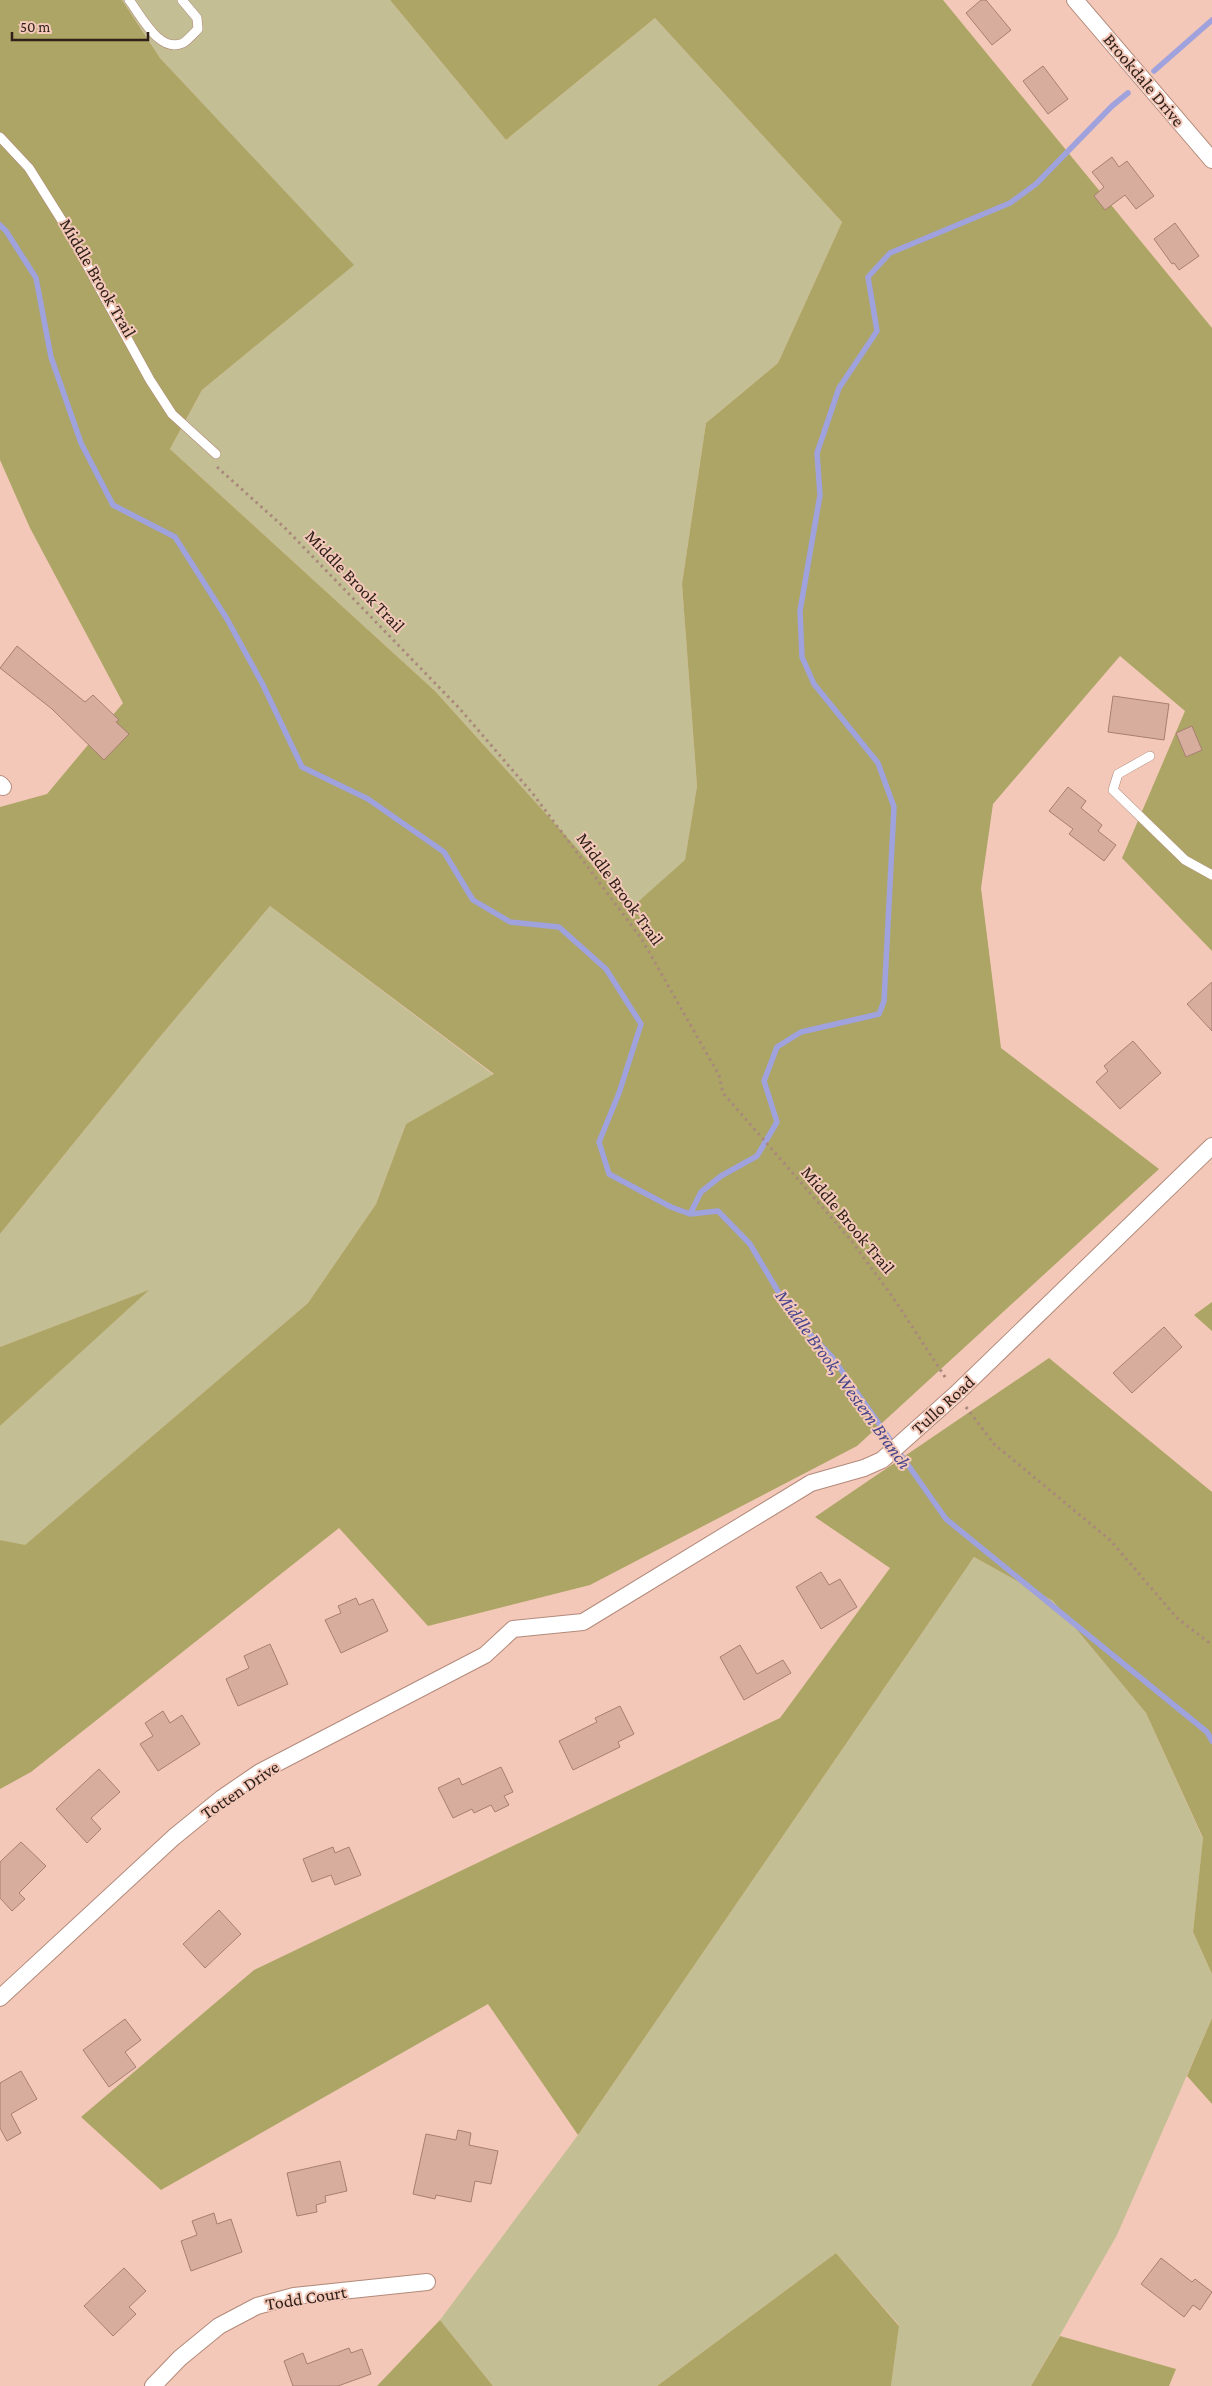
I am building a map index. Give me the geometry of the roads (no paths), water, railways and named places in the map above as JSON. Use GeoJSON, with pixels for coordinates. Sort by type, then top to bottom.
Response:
{"type":"FeatureCollection","features":[{"type":"Feature","properties":{"kind":"street","name":"Brookdale Drive"},"geometry":{"type":"LineString","coordinates":[[1075,0],[1212,160]]}},
{"type":"Feature","properties":{"kind":"street","name":"Tullo Road"},"geometry":{"type":"LineString","coordinates":[[514,1629],[583,1622],[811,1483],[864,1468],[882,1460],[956,1394],[1212,1146]]}},
{"type":"Feature","properties":{"kind":"street","name":"Totten Drive"},"geometry":{"type":"LineString","coordinates":[[0,1998],[174,1837],[222,1798],[260,1772],[485,1655],[514,1629]]}},
{"type":"Feature","properties":{"kind":"street","name":"Todd Court"},"geometry":{"type":"LineString","coordinates":[[153,2386],[180,2358],[219,2326],[257,2306],[294,2296],[427,2282]]}},
{"type":"Feature","properties":{"kind":"lane"},"geometry":{"type":"LineString","coordinates":[[129,0],[159,40],[169,45],[183,43],[198,29],[197,18],[182,0]]}},
{"type":"Feature","properties":{"kind":"lane"},"geometry":{"type":"LineString","coordinates":[[0,137],[29,168],[60,219],[150,380],[172,414],[216,454]]}},
{"type":"Feature","properties":{"kind":"lane"},"geometry":{"type":"LineString","coordinates":[[1150,756],[1118,774],[1114,790],[1185,860],[1212,875]]}},
{"type":"Feature","properties":{"kind":"waterway"},"geometry":{"type":"LineString","coordinates":[[1154,71],[1212,20]]}},
{"type":"Feature","properties":{"kind":"waterway"},"geometry":{"type":"LineString","coordinates":[[690,1214],[701,1192],[721,1176],[757,1156],[777,1122],[764,1081],[777,1047],[801,1032],[879,1014],[884,1001],[894,807],[878,763],[814,684],[802,657],[800,611],[820,495],[817,453],[839,388],[877,331],[868,277],[890,253],[1010,203],[1036,184],[1112,106],[1128,93]]}},
{"type":"Feature","properties":{"kind":"waterway","name":"Middle Brook, Western Branch"},"geometry":{"type":"LineString","coordinates":[[0,225],[6,231],[36,278],[51,357],[81,443],[113,505],[175,537],[227,619],[262,683],[302,767],[368,799],[444,852],[473,900],[510,922],[559,927],[606,969],[641,1024],[619,1093],[599,1142],[609,1174],[671,1207],[690,1214],[718,1211],[750,1244],[792,1315],[832,1357],[946,1519],[1207,1732],[1212,1741]]}}]}
